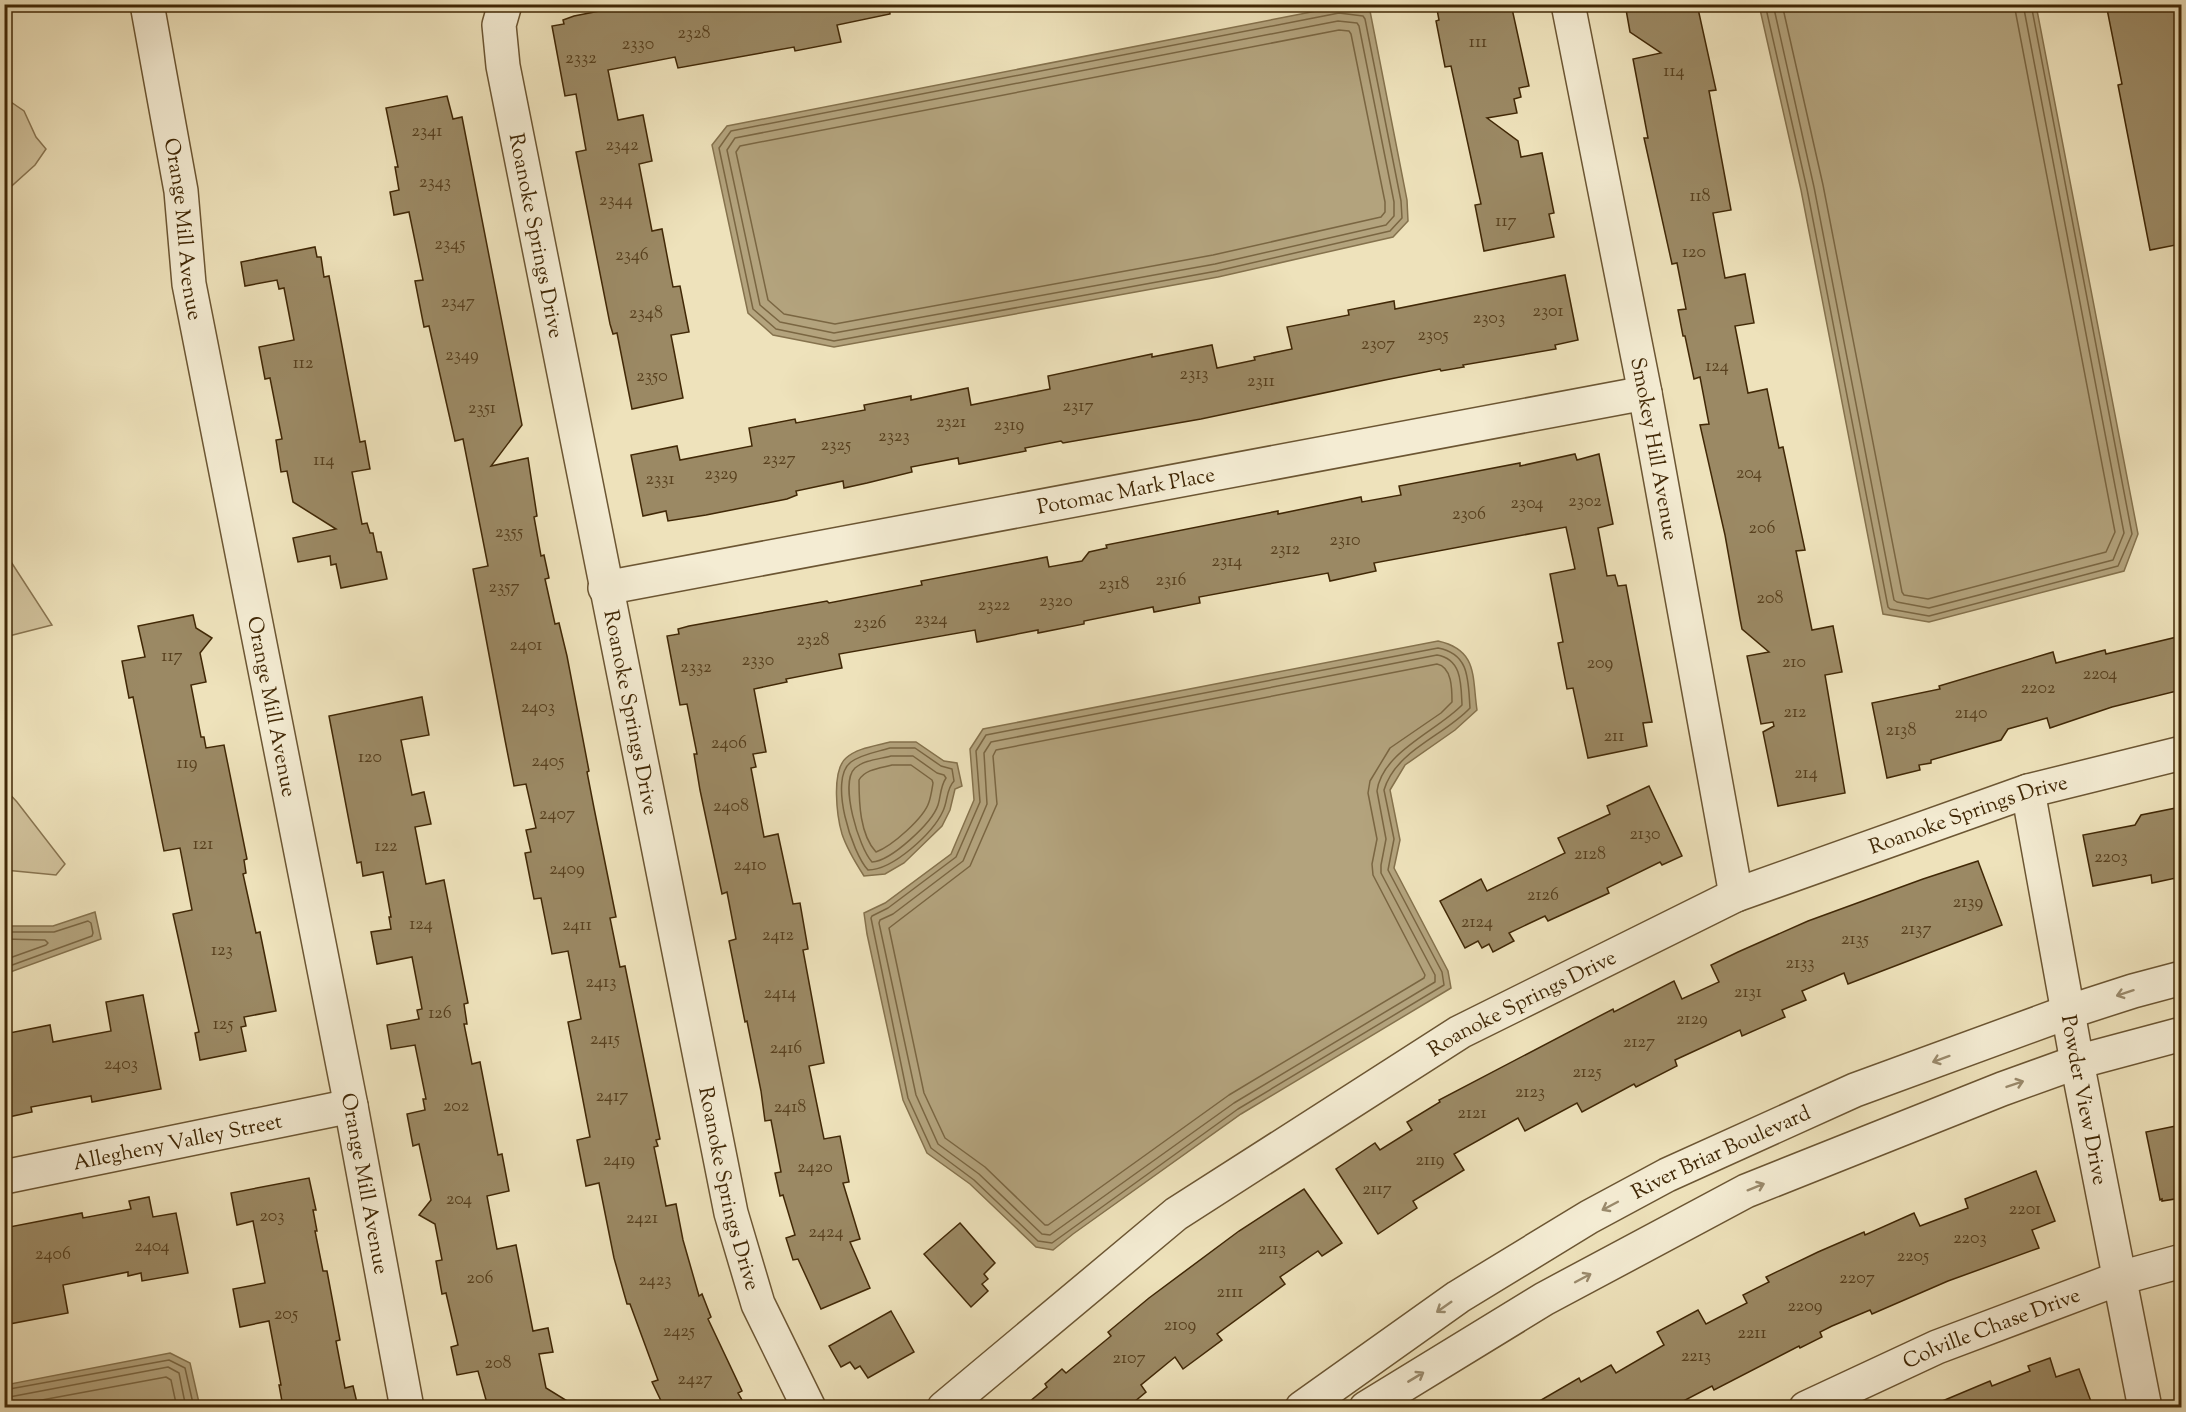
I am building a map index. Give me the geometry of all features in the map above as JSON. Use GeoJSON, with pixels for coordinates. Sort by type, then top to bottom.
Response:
{"type":"FeatureCollection","features":[{"type":"Feature","properties":{"kind":"street","name":"Orange Mill Avenue"},"geometry":{"type":"LineString","coordinates":[[147,4],[181,191],[189,284],[351,1106],[407,1407]]}},
{"type":"Feature","properties":{"kind":"street","name":"Roanoke Springs Drive"},"geometry":{"type":"LineString","coordinates":[[504,4],[499,25],[503,66],[731,1213],[758,1304],[809,1407]]}},
{"type":"Feature","properties":{"kind":"street","name":"Smokey Hill Avenue"},"geometry":{"type":"LineString","coordinates":[[1568,4],[1645,393],[1736,895]]}},
{"type":"Feature","properties":{"kind":"street","name":"Potomac Mark Place"},"geometry":{"type":"LineString","coordinates":[[605,588],[1645,393]]}},
{"type":"Feature","properties":{"kind":"street","name":"Roanoke Springs Drive"},"geometry":{"type":"LineString","coordinates":[[944,1407],[1176,1214],[1460,1032],[1736,895],[2028,791],[2181,753]]}},
{"type":"Feature","properties":{"kind":"street","name":"Powder View Drive"},"geometry":{"type":"LineString","coordinates":[[2028,791],[2077,1062],[2145,1407]]}},
{"type":"Feature","properties":{"kind":"street","name":"River Briar Boulevard"},"geometry":{"type":"LineString","coordinates":[[1302,1407],[1458,1297],[1589,1217],[1667,1175],[1856,1090],[2068,1012],[2181,978]]}},
{"type":"Feature","properties":{"kind":"street"},"geometry":{"type":"LineString","coordinates":[[1366,1407],[1544,1299],[1746,1191],[2002,1089],[2077,1062],[2181,1034]]}},
{"type":"Feature","properties":{"kind":"street","name":"Allegheny Valley Street"},"geometry":{"type":"LineString","coordinates":[[4,1177],[351,1106]]}},
{"type":"Feature","properties":{"kind":"street","name":"Colville Chase Drive"},"geometry":{"type":"LineString","coordinates":[[1806,1407],[1936,1347],[2120,1278],[2181,1261]]}},
{"type":"Feature","properties":{"kind":"shaded area"},"geometry":{"type":"Polygon","coordinates":[[[5,98],[24,111],[36,137],[46,149],[35,165],[5,192],[5,98]]]}},
{"type":"Feature","properties":{"kind":"shaded area"},"geometry":{"type":"Polygon","coordinates":[[[4,551],[52,625],[5,637],[4,551]]]}},
{"type":"Feature","properties":{"kind":"shaded area"},"geometry":{"type":"Polygon","coordinates":[[[5,789],[65,864],[56,875],[5,870],[5,789]]]}},
{"type":"Feature","properties":{"kind":"water"},"geometry":{"type":"Polygon","coordinates":[[[1759,5],[2036,5],[2138,534],[2124,571],[1929,622],[1883,614],[1801,190],[1759,5]]]}},
{"type":"Feature","properties":{"kind":"water"},"geometry":{"type":"Polygon","coordinates":[[[1337,7],[1370,11],[1407,200],[1408,221],[1393,237],[1218,277],[834,347],[773,335],[748,313],[712,145],[727,126],[1337,7]]]}},
{"type":"Feature","properties":{"kind":"water"},"geometry":{"type":"Polygon","coordinates":[[[1438,641],[1451,645],[1467,658],[1473,676],[1477,710],[1455,730],[1405,765],[1390,790],[1400,840],[1394,868],[1448,971],[1451,988],[1241,1114],[1053,1250],[1036,1247],[970,1184],[927,1153],[903,1100],[864,913],[885,903],[951,854],[974,800],[970,749],[983,729],[1438,641]]]}},
{"type":"Feature","properties":{"kind":"water"},"geometry":{"type":"Polygon","coordinates":[[[890,742],[916,742],[944,761],[957,763],[962,786],[955,789],[950,810],[942,826],[904,863],[885,874],[864,876],[842,834],[837,806],[838,773],[841,764],[855,752],[890,742]]]}},
{"type":"Feature","properties":{"kind":"water"},"geometry":{"type":"Polygon","coordinates":[[[95,912],[101,939],[5,974],[5,926],[53,926],[95,912]]]}},
{"type":"Feature","properties":{"kind":"water"},"geometry":{"type":"Polygon","coordinates":[[[170,1353],[190,1363],[200,1407],[5,1407],[5,1385],[170,1353]]]}},
{"type":"Feature","properties":{"kind":"building"},"geometry":{"type":"Polygon","coordinates":[[[635,4],[889,4],[890,14],[837,25],[841,42],[795,51],[794,47],[678,68],[675,57],[608,70],[618,120],[643,115],[652,161],[639,164],[652,231],[662,229],[673,287],[680,286],[689,332],[671,335],[683,398],[632,409],[617,333],[613,334],[610,324],[576,152],[586,150],[576,94],[565,96],[552,26],[564,24],[563,20],[574,16],[635,4]]]}},
{"type":"Feature","properties":{"kind":"building"},"geometry":{"type":"Polygon","coordinates":[[[1436,4],[1511,4],[1529,86],[1519,88],[1521,97],[1514,99],[1517,113],[1487,118],[1518,141],[1521,157],[1542,153],[1554,213],[1549,214],[1554,237],[1484,251],[1475,205],[1481,204],[1451,66],[1445,67],[1436,21],[1439,20],[1436,4]]]}},
{"type":"Feature","properties":{"kind":"building"},"geometry":{"type":"Polygon","coordinates":[[[1625,4],[1697,4],[1716,90],[1709,91],[1731,210],[1713,213],[1725,278],[1745,274],[1754,323],[1735,326],[1748,393],[1767,389],[1779,448],[1783,447],[1805,550],[1796,551],[1812,630],[1833,626],[1842,672],[1825,675],[1845,793],[1778,806],[1763,732],[1774,726],[1773,722],[1761,724],[1747,656],[1769,652],[1742,629],[1725,535],[1700,425],[1709,424],[1700,377],[1694,379],[1685,336],[1683,336],[1678,310],[1686,309],[1677,263],[1672,264],[1644,138],[1648,138],[1633,59],[1661,53],[1630,32],[1625,4]]]}},
{"type":"Feature","properties":{"kind":"building"},"geometry":{"type":"Polygon","coordinates":[[[2106,4],[2181,4],[2181,244],[2150,250],[2118,85],[2122,84],[2106,4]]]}},
{"type":"Feature","properties":{"kind":"building"},"geometry":{"type":"Polygon","coordinates":[[[447,96],[453,119],[462,117],[522,425],[491,466],[528,458],[537,516],[534,517],[541,556],[544,555],[549,578],[545,579],[555,624],[559,623],[567,656],[616,917],[610,918],[620,967],[625,966],[660,1139],[656,1140],[658,1146],[654,1147],[666,1206],[676,1204],[683,1240],[699,1296],[702,1294],[711,1317],[708,1319],[742,1391],[738,1393],[746,1407],[664,1407],[652,1382],[658,1380],[630,1304],[627,1304],[614,1258],[599,1183],[586,1186],[577,1140],[590,1137],[568,1022],[581,1019],[568,951],[552,954],[541,898],[534,899],[525,853],[531,852],[526,830],[536,828],[526,784],[514,786],[505,740],[473,569],[488,566],[463,439],[455,441],[429,326],[424,327],[415,281],[423,280],[409,212],[394,215],[390,192],[399,190],[395,167],[398,167],[386,108],[447,96]]]}},
{"type":"Feature","properties":{"kind":"building"},"geometry":{"type":"Polygon","coordinates":[[[315,247],[317,257],[321,257],[324,277],[329,276],[360,442],[365,441],[370,469],[352,472],[362,524],[367,523],[370,533],[373,533],[377,552],[381,552],[387,579],[341,588],[336,564],[331,565],[330,556],[298,562],[293,538],[336,529],[293,502],[287,471],[281,472],[276,440],[282,439],[270,378],[265,379],[259,347],[294,340],[284,288],[279,289],[277,280],[245,286],[241,262],[315,247]]]}},
{"type":"Feature","properties":{"kind":"building"},"geometry":{"type":"Polygon","coordinates":[[[1565,275],[1578,340],[1555,345],[1556,349],[1441,371],[1440,369],[1201,419],[1063,443],[1061,441],[1025,448],[1026,451],[959,464],[958,458],[911,467],[912,472],[867,483],[844,488],[843,481],[796,491],[797,495],[787,499],[706,515],[668,521],[666,511],[643,516],[631,455],[677,446],[680,460],[752,446],[749,428],[795,419],[796,423],[865,410],[864,405],[911,396],[911,400],[968,388],[971,405],[1050,389],[1048,376],[1152,354],[1152,357],[1212,345],[1217,368],[1292,349],[1287,327],[1349,315],[1348,310],[1394,301],[1395,309],[1565,275]]]}},
{"type":"Feature","properties":{"kind":"building"},"geometry":{"type":"Polygon","coordinates":[[[1575,454],[1577,460],[1599,454],[1613,524],[1598,528],[1607,576],[1615,575],[1618,586],[1626,585],[1652,722],[1643,723],[1647,746],[1588,758],[1573,688],[1567,689],[1558,643],[1563,642],[1550,574],[1575,569],[1566,527],[1374,563],[1376,571],[1330,581],[1328,573],[1199,597],[1200,603],[1154,612],[1153,607],[1038,633],[1038,630],[977,642],[975,630],[839,654],[842,668],[786,679],[787,682],[754,689],[766,752],[753,754],[756,767],[751,768],[764,837],[778,834],[793,904],[800,903],[808,949],[803,950],[824,1063],[809,1066],[824,1139],[840,1136],[849,1182],[843,1183],[860,1239],[850,1242],[870,1288],[821,1309],[798,1259],[793,1260],[786,1238],[795,1235],[783,1195],[780,1196],[775,1173],[781,1172],[771,1120],[765,1121],[747,1021],[745,1022],[729,941],[736,939],[727,892],[722,894],[700,790],[694,754],[697,754],[687,704],[680,705],[667,636],[679,634],[678,629],[689,626],[827,601],[829,603],[922,585],[921,581],[1047,557],[1049,567],[1082,561],[1089,552],[1107,548],[1106,545],[1278,511],[1278,514],[1361,497],[1362,502],[1401,495],[1399,486],[1520,463],[1520,466],[1575,454]]]}},
{"type":"Feature","properties":{"kind":"building"},"geometry":{"type":"Polygon","coordinates":[[[193,615],[196,628],[212,638],[200,653],[206,682],[191,685],[201,737],[204,737],[206,748],[224,745],[247,859],[244,860],[246,873],[243,874],[256,933],[260,932],[276,1011],[244,1017],[246,1026],[241,1027],[246,1051],[200,1060],[195,1033],[199,1032],[173,914],[192,910],[180,848],[164,851],[133,697],[129,698],[122,661],[145,657],[138,626],[193,615]]]}},
{"type":"Feature","properties":{"kind":"building"},"geometry":{"type":"Polygon","coordinates":[[[2181,636],[2181,690],[2112,707],[2050,728],[2047,718],[2008,729],[2001,740],[1931,760],[1931,763],[1919,765],[1920,770],[1887,778],[1872,703],[1940,689],[1939,686],[2053,652],[2056,663],[2105,650],[2106,654],[2181,636]]]}},
{"type":"Feature","properties":{"kind":"building"},"geometry":{"type":"Polygon","coordinates":[[[422,697],[429,735],[401,740],[412,795],[424,792],[431,824],[415,827],[426,884],[444,880],[468,1003],[464,1004],[467,1024],[464,1024],[472,1064],[480,1062],[498,1155],[502,1154],[509,1191],[487,1196],[497,1249],[516,1245],[533,1331],[548,1328],[553,1352],[539,1354],[546,1388],[577,1407],[488,1407],[478,1371],[457,1375],[451,1347],[458,1345],[446,1293],[442,1294],[436,1261],[442,1260],[435,1224],[419,1215],[431,1200],[419,1144],[413,1146],[407,1114],[425,1110],[423,1099],[426,1099],[415,1045],[391,1049],[387,1025],[419,1019],[417,1010],[422,1009],[412,957],[377,964],[371,932],[391,929],[383,872],[363,876],[361,862],[357,863],[329,716],[422,697]]]}},
{"type":"Feature","properties":{"kind":"building"},"geometry":{"type":"Polygon","coordinates":[[[1649,786],[1682,856],[1662,865],[1660,862],[1607,888],[1609,893],[1548,921],[1545,916],[1509,933],[1514,941],[1493,952],[1489,944],[1482,948],[1478,941],[1465,948],[1440,901],[1481,879],[1487,891],[1565,853],[1558,838],[1610,814],[1607,806],[1649,786]]]}},
{"type":"Feature","properties":{"kind":"building"},"geometry":{"type":"Polygon","coordinates":[[[2181,807],[2181,877],[2152,883],[2151,875],[2093,886],[2083,835],[2135,825],[2141,815],[2181,807]]]}},
{"type":"Feature","properties":{"kind":"building"},"geometry":{"type":"Polygon","coordinates":[[[1978,861],[2002,925],[1848,984],[1844,973],[1802,991],[1806,1000],[1782,1010],[1785,1017],[1742,1036],[1740,1030],[1675,1060],[1677,1066],[1636,1087],[1634,1084],[1582,1112],[1577,1103],[1525,1131],[1518,1118],[1454,1154],[1464,1170],[1413,1201],[1417,1208],[1378,1234],[1336,1169],[1375,1143],[1380,1150],[1412,1130],[1407,1122],[1440,1102],[1439,1100],[1613,1009],[1614,1012],[1674,981],[1682,999],[1719,982],[1711,965],[1738,952],[1808,921],[1978,861]]]}},
{"type":"Feature","properties":{"kind":"building"},"geometry":{"type":"Polygon","coordinates":[[[143,995],[161,1089],[92,1102],[91,1096],[31,1107],[32,1112],[4,1118],[4,1034],[50,1025],[53,1042],[111,1031],[106,1002],[143,995]]]}},
{"type":"Feature","properties":{"kind":"building"},"geometry":{"type":"Polygon","coordinates":[[[2181,1125],[2181,1198],[2162,1201],[2146,1132],[2181,1125]]]}},
{"type":"Feature","properties":{"kind":"building"},"geometry":{"type":"Polygon","coordinates":[[[2036,1171],[2055,1221],[2032,1230],[2039,1248],[1948,1281],[1872,1314],[1870,1310],[1832,1326],[1820,1332],[1822,1337],[1800,1348],[1799,1346],[1714,1390],[1712,1386],[1672,1407],[1529,1407],[1579,1378],[1581,1382],[1611,1365],[1616,1373],[1664,1345],[1657,1332],[1698,1310],[1706,1324],[1747,1303],[1743,1295],[1769,1282],[1766,1277],[1818,1252],[1864,1232],[1865,1235],[1914,1213],[1920,1226],[1968,1208],[1965,1199],[2036,1171]]]}},
{"type":"Feature","properties":{"kind":"building"},"geometry":{"type":"Polygon","coordinates":[[[309,1178],[316,1210],[313,1210],[317,1231],[315,1231],[323,1271],[327,1271],[340,1340],[336,1341],[345,1388],[353,1386],[358,1407],[283,1407],[269,1321],[240,1327],[233,1289],[265,1283],[253,1221],[237,1225],[231,1193],[309,1178]]]}},
{"type":"Feature","properties":{"kind":"building"},"geometry":{"type":"Polygon","coordinates":[[[1304,1189],[1342,1243],[1322,1256],[1318,1251],[1280,1277],[1285,1284],[1217,1334],[1222,1340],[1183,1369],[1175,1357],[1141,1385],[1146,1392],[1128,1407],[1023,1407],[1047,1387],[1045,1384],[1062,1369],[1066,1373],[1111,1336],[1108,1332],[1149,1298],[1239,1231],[1304,1189]]]}},
{"type":"Feature","properties":{"kind":"building"},"geometry":{"type":"Polygon","coordinates":[[[149,1197],[153,1217],[176,1213],[188,1273],[142,1281],[141,1273],[128,1276],[128,1272],[63,1285],[68,1313],[4,1325],[4,1228],[82,1213],[83,1218],[131,1209],[129,1201],[149,1197]]]}},
{"type":"Feature","properties":{"kind":"building"},"geometry":{"type":"Polygon","coordinates":[[[960,1223],[995,1263],[984,1274],[988,1279],[982,1284],[988,1291],[971,1307],[924,1254],[960,1223]]]}},
{"type":"Feature","properties":{"kind":"building"},"geometry":{"type":"Polygon","coordinates":[[[891,1311],[914,1352],[868,1378],[860,1366],[855,1369],[850,1362],[841,1367],[829,1346],[891,1311]]]}},
{"type":"Feature","properties":{"kind":"building"},"geometry":{"type":"Polygon","coordinates":[[[2050,1358],[2056,1377],[2079,1369],[2093,1407],[1928,1407],[1990,1381],[1992,1386],[2030,1371],[2028,1366],[2050,1358]]]}}]}
